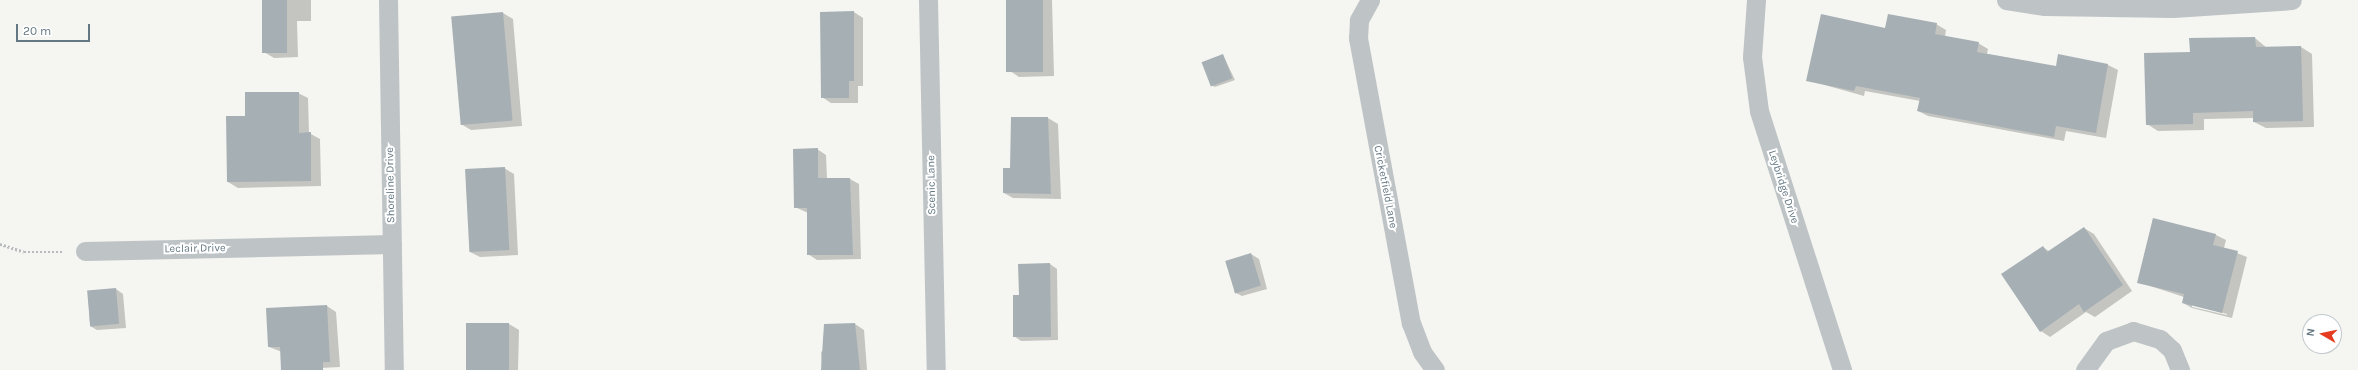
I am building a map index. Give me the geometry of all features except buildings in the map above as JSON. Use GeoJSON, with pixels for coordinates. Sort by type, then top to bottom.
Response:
{"type":"FeatureCollection","features":[{"type":"Feature","properties":{"kind":"street","name":"Shoreline Drive"},"geometry":{"type":"LineString","coordinates":[[388,0],[394,370]]}},
{"type":"Feature","properties":{"kind":"street","name":"Scenic Lane"},"geometry":{"type":"LineString","coordinates":[[928,0],[936,370]]}},
{"type":"Feature","properties":{"kind":"street","name":"Cricketfield Lane"},"geometry":{"type":"LineString","coordinates":[[1370,0],[1360,20],[1358,38],[1411,323],[1422,352],[1435,370]]}},
{"type":"Feature","properties":{"kind":"street","name":"Leybridge Drive"},"geometry":{"type":"LineString","coordinates":[[1756,0],[1752,57],[1759,111],[1842,370]]}},
{"type":"Feature","properties":{"kind":"street"},"geometry":{"type":"LineString","coordinates":[[2006,0],[2044,6],[2173,8],[2292,0]]}},
{"type":"Feature","properties":{"kind":"street","name":"Leclair Drive"},"geometry":{"type":"LineString","coordinates":[[85,251],[392,244]]}},
{"type":"Feature","properties":{"kind":"street"},"geometry":{"type":"LineString","coordinates":[[2085,370],[2106,341],[2133,331],[2160,339],[2172,350],[2180,370]]}},
{"type":"Feature","properties":{"kind":"path"},"geometry":{"type":"LineString","coordinates":[[0,244],[24,252],[85,251]]}}]}
